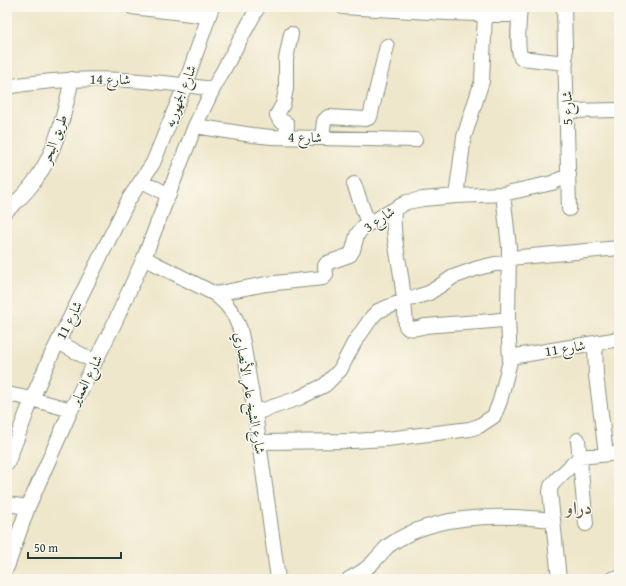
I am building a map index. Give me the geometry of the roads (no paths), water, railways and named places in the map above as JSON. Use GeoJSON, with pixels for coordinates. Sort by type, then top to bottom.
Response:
{"type":"FeatureCollection","features":[{"type":"Feature","properties":{"kind":"street"},"geometry":{"type":"LineString","coordinates":[[132,7],[210,12]]}},
{"type":"Feature","properties":{"kind":"street","name":"شارع العماير"},"geometry":{"type":"LineString","coordinates":[[7,567],[28,507],[71,410],[115,322],[144,258],[195,126],[258,7]]}},
{"type":"Feature","properties":{"kind":"street"},"geometry":{"type":"LineString","coordinates":[[343,7],[485,14],[520,11],[518,36],[520,58],[566,63]]}},
{"type":"Feature","properties":{"kind":"street","name":"شارع 5"},"geometry":{"type":"LineString","coordinates":[[564,7],[570,209]]}},
{"type":"Feature","properties":{"kind":"street","name":"شارع الجمهوريه"},"geometry":{"type":"LineString","coordinates":[[142,181],[154,163],[185,85],[210,12]]}},
{"type":"Feature","properties":{"kind":"street"},"geometry":{"type":"LineString","coordinates":[[456,196],[464,137],[482,81],[485,14]]}},
{"type":"Feature","properties":{"kind":"street"},"geometry":{"type":"LineString","coordinates":[[286,137],[286,124],[279,119],[277,115],[283,104],[286,89],[286,59],[291,34]]}},
{"type":"Feature","properties":{"kind":"street"},"geometry":{"type":"LineString","coordinates":[[322,138],[324,121],[328,117],[366,119],[370,117],[387,46]]}},
{"type":"Feature","properties":{"kind":"street","name":"شارع 14"},"geometry":{"type":"LineString","coordinates":[[7,87],[45,81],[72,79],[128,79],[185,85],[213,90]]}},
{"type":"Feature","properties":{"kind":"street","name":"طريق البحر"},"geometry":{"type":"LineString","coordinates":[[7,210],[27,191],[38,177],[55,145],[72,79]]}},
{"type":"Feature","properties":{"kind":"street"},"geometry":{"type":"LineString","coordinates":[[567,111],[619,110]]}},
{"type":"Feature","properties":{"kind":"street","name":"شارع 4"},"geometry":{"type":"LineString","coordinates":[[195,126],[252,135],[415,140]]}},
{"type":"Feature","properties":{"kind":"street","name":"شارع 3"},"geometry":{"type":"LineString","coordinates":[[215,294],[266,284],[323,278],[326,275],[325,266],[327,263],[350,254],[360,231],[368,223],[394,210],[400,205],[415,200],[502,194],[552,183],[569,175]]}},
{"type":"Feature","properties":{"kind":"street"},"geometry":{"type":"LineString","coordinates":[[142,181],[169,195]]}},
{"type":"Feature","properties":{"kind":"street","name":"شارع 11"},"geometry":{"type":"LineString","coordinates":[[7,464],[32,399],[58,342],[129,199],[142,181]]}},
{"type":"Feature","properties":{"kind":"street"},"geometry":{"type":"LineString","coordinates":[[354,184],[368,223]]}},
{"type":"Feature","properties":{"kind":"street"},"geometry":{"type":"LineString","coordinates":[[260,442],[387,439],[470,429],[487,422],[494,416],[498,409],[508,373],[510,357],[508,319],[508,233],[502,194]]}},
{"type":"Feature","properties":{"kind":"street"},"geometry":{"type":"LineString","coordinates":[[394,210],[394,232],[402,283],[406,326],[411,329],[426,326],[508,319]]}},
{"type":"Feature","properties":{"kind":"street"},"geometry":{"type":"LineString","coordinates":[[255,413],[299,398],[325,385],[340,370],[354,343],[374,314],[382,308],[429,293],[448,280],[487,265],[509,260],[619,248]]}},
{"type":"Feature","properties":{"kind":"street","name":"شارع الشيخ عامر الأنصاري"},"geometry":{"type":"LineString","coordinates":[[144,258],[215,294],[226,304],[234,315],[240,329],[260,442],[278,579]]}},
{"type":"Feature","properties":{"kind":"street","name":"شارع 11"},"geometry":{"type":"LineString","coordinates":[[510,357],[619,339]]}},
{"type":"Feature","properties":{"kind":"street"},"geometry":{"type":"LineString","coordinates":[[58,342],[95,362]]}},
{"type":"Feature","properties":{"kind":"street"},"geometry":{"type":"LineString","coordinates":[[559,579],[550,492],[551,486],[580,456],[612,454],[596,375],[595,343]]}},
{"type":"Feature","properties":{"kind":"street"},"geometry":{"type":"LineString","coordinates":[[7,394],[32,399],[71,410]]}},
{"type":"Feature","properties":{"kind":"street"},"geometry":{"type":"LineString","coordinates":[[578,440],[586,524]]}},
{"type":"Feature","properties":{"kind":"street"},"geometry":{"type":"LineString","coordinates":[[7,504],[28,507]]}},
{"type":"Feature","properties":{"kind":"street"},"geometry":{"type":"LineString","coordinates":[[349,579],[370,566],[389,546],[408,535],[433,524],[465,518],[526,517],[553,520]]}},
{"type":"Feature","properties":{"kind":"street"},"geometry":{"type":"LineString","coordinates":[[612,579],[619,577]]}},
{"type":"Feature","properties":{"kind":"district","name":"دراو"},"geometry":{"type":"Point","coordinates":[579,507]}}]}
